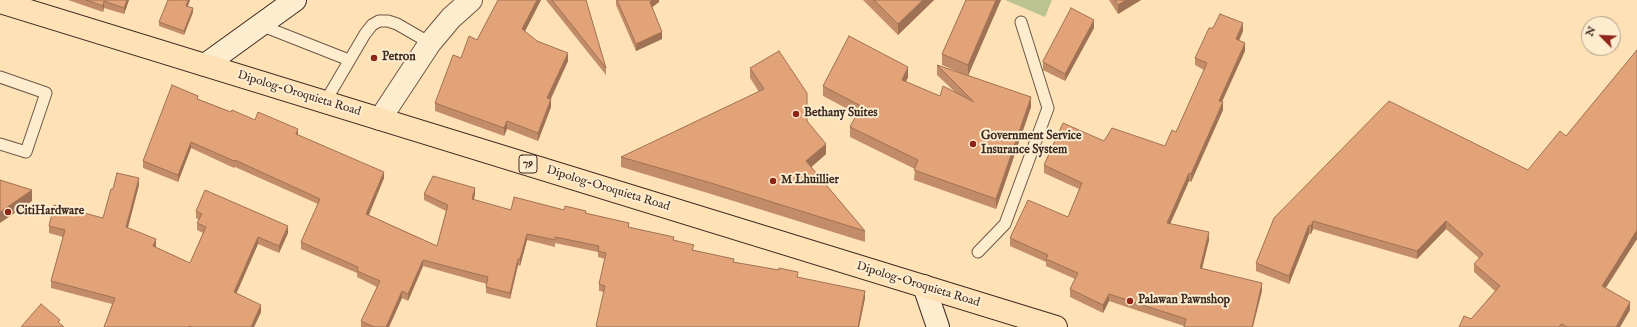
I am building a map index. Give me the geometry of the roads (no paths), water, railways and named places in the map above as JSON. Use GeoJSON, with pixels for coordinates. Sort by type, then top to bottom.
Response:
{"type":"FeatureCollection","features":[{"type":"Feature","properties":{"kind":"highway","name":"Dipolog-Oroquieta Road"},"geometry":{"type":"LineString","coordinates":[[0,2],[1056,327]]}},
{"type":"Feature","properties":{"kind":"main road"},"geometry":{"type":"LineString","coordinates":[[205,65],[295,0]]}},
{"type":"Feature","properties":{"kind":"main road"},"geometry":{"type":"LineString","coordinates":[[380,119],[430,43],[451,18],[471,0]]}},
{"type":"Feature","properties":{"kind":"main road"},"geometry":{"type":"LineString","coordinates":[[924,286],[938,327]]}},
{"type":"Feature","properties":{"kind":"lane"},"geometry":{"type":"LineString","coordinates":[[325,102],[364,34],[372,25],[379,21],[388,21],[397,24],[430,43]]}},
{"type":"Feature","properties":{"kind":"lane"},"geometry":{"type":"LineString","coordinates":[[978,252],[1005,224],[1048,108],[1021,22]]}},
{"type":"Feature","properties":{"kind":"lane"},"geometry":{"type":"LineString","coordinates":[[260,25],[349,60]]}},
{"type":"Feature","properties":{"kind":"lane"},"geometry":{"type":"LineString","coordinates":[[0,77],[46,93],[26,152],[0,144]]}},
{"type":"Feature","properties":{"kind":"place","name":"Petron"},"geometry":{"type":"Point","coordinates":[374,58]}},
{"type":"Feature","properties":{"kind":"place","name":"Bethany Suites"},"geometry":{"type":"Point","coordinates":[796,114]}},
{"type":"Feature","properties":{"kind":"place","name":"Government Service Insurance System"},"geometry":{"type":"Point","coordinates":[973,144]}},
{"type":"Feature","properties":{"kind":"place","name":"M Lhuillier"},"geometry":{"type":"Point","coordinates":[773,181]}},
{"type":"Feature","properties":{"kind":"place","name":"CitiHardware"},"geometry":{"type":"Point","coordinates":[8,212]}},
{"type":"Feature","properties":{"kind":"place","name":"Palawan Pawnshop"},"geometry":{"type":"Point","coordinates":[1130,301]}}]}
